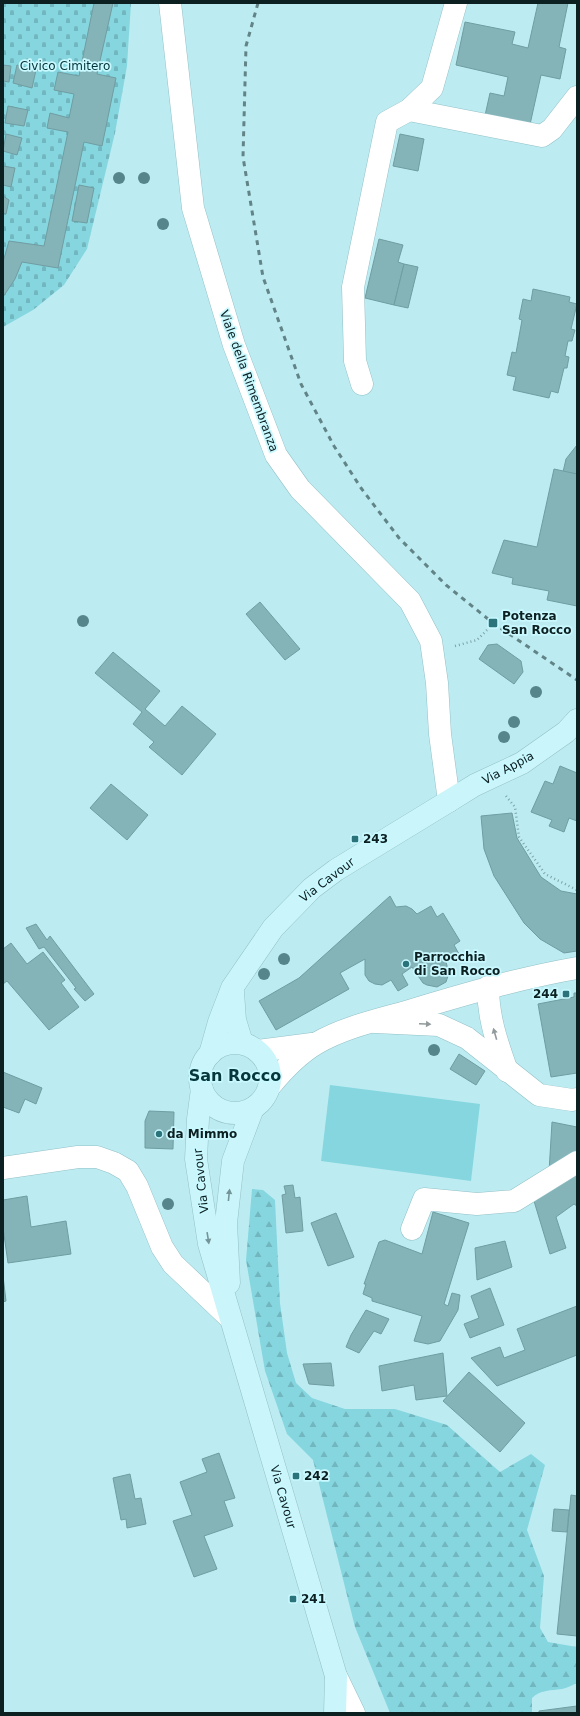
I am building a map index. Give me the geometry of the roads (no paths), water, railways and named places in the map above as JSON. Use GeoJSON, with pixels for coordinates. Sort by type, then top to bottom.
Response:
{"type":"FeatureCollection","features":[{"type":"Feature","properties":{"kind":"main road","name":"Via Appia"},"geometry":{"type":"LineString","coordinates":[[449,801],[475,785],[522,763],[572,726],[577,713]]}},
{"type":"Feature","properties":{"kind":"main road","name":"Via Cavour"},"geometry":{"type":"LineString","coordinates":[[335,1713],[336,1676],[209,1244],[196,1159],[198,1119],[202,1089],[201,1076],[203,1064],[210,1054],[219,1022],[232,988],[273,928],[312,888],[336,870],[449,801]]}},
{"type":"Feature","properties":{"kind":"main road"},"geometry":{"type":"LineString","coordinates":[[232,988],[235,1020],[250,1047],[266,1061],[270,1073],[270,1086]]}},
{"type":"Feature","properties":{"kind":"main road","name":"Via Cavour"},"geometry":{"type":"LineString","coordinates":[[210,1054],[224,1044],[250,1047]]}},
{"type":"Feature","properties":{"kind":"main road","name":"Via Cavour"},"geometry":{"type":"LineString","coordinates":[[230,1318],[226,1223],[233,1161],[253,1108],[264,1098],[270,1086]]}},
{"type":"Feature","properties":{"kind":"main road"},"geometry":{"type":"LineString","coordinates":[[202,1089],[210,1102],[223,1110],[238,1112],[253,1108]]}},
{"type":"Feature","properties":{"kind":"street","name":"Viale della Rimembranza"},"geometry":{"type":"LineString","coordinates":[[170,3],[193,208],[234,345],[276,455],[300,489],[410,601],[431,641],[437,684],[440,734],[449,801]]}},
{"type":"Feature","properties":{"kind":"street"},"geometry":{"type":"LineString","coordinates":[[362,384],[355,361],[352,287],[387,122],[409,110],[432,88],[456,3]]}},
{"type":"Feature","properties":{"kind":"street"},"geometry":{"type":"LineString","coordinates":[[409,110],[542,136],[552,129],[577,97]]}},
{"type":"Feature","properties":{"kind":"street","name":"Via Cavour"},"geometry":{"type":"LineString","coordinates":[[270,1086],[294,1059],[317,1043],[372,1022],[488,987],[540,974],[577,968]]}},
{"type":"Feature","properties":{"kind":"street"},"geometry":{"type":"LineString","coordinates":[[488,987],[488,1004],[494,1032],[507,1071]]}},
{"type":"Feature","properties":{"kind":"street"},"geometry":{"type":"LineString","coordinates":[[372,1022],[439,1025],[466,1038],[539,1095],[572,1100],[577,1099]]}},
{"type":"Feature","properties":{"kind":"street","name":"Via Cavour"},"geometry":{"type":"LineString","coordinates":[[250,1047],[317,1043]]}},
{"type":"Feature","properties":{"kind":"street"},"geometry":{"type":"LineString","coordinates":[[3,1168],[85,1157],[97,1157],[114,1163],[128,1171],[137,1186],[162,1247],[173,1264],[230,1318]]}},
{"type":"Feature","properties":{"kind":"street"},"geometry":{"type":"LineString","coordinates":[[412,1229],[424,1199],[477,1204],[514,1201],[577,1162]]}},
{"type":"Feature","properties":{"kind":"street","name":"Via Cavour"},"geometry":{"type":"LineString","coordinates":[[336,1676],[354,1713]]}},
{"type":"Feature","properties":{"kind":"railway"},"geometry":{"type":"LineString","coordinates":[[258,3],[246,46],[243,157],[263,277],[301,384],[334,446],[361,488],[399,538],[446,585],[493,623],[577,680]]}},
{"type":"Feature","properties":{"kind":"place","name":"Potenza San Rocco"},"geometry":{"type":"Point","coordinates":[493,623]}},
{"type":"Feature","properties":{"kind":"place","name":"243"},"geometry":{"type":"Point","coordinates":[355,839]}},
{"type":"Feature","properties":{"kind":"place","name":"Parrocchia di San Rocco"},"geometry":{"type":"Point","coordinates":[406,964]}},
{"type":"Feature","properties":{"kind":"place","name":"244"},"geometry":{"type":"Point","coordinates":[566,994]}},
{"type":"Feature","properties":{"kind":"place","name":"da Mimmo"},"geometry":{"type":"Point","coordinates":[159,1134]}},
{"type":"Feature","properties":{"kind":"place","name":"242"},"geometry":{"type":"Point","coordinates":[296,1476]}},
{"type":"Feature","properties":{"kind":"place","name":"241"},"geometry":{"type":"Point","coordinates":[293,1599]}},
{"type":"Feature","properties":{"kind":"district","name":"San Rocco"},"geometry":{"type":"Point","coordinates":[235,1075]}},
{"type":"Feature","properties":{"kind":"park label","name":"Civico Cimitero"},"geometry":{"type":"Point","coordinates":[65,66]}}]}
